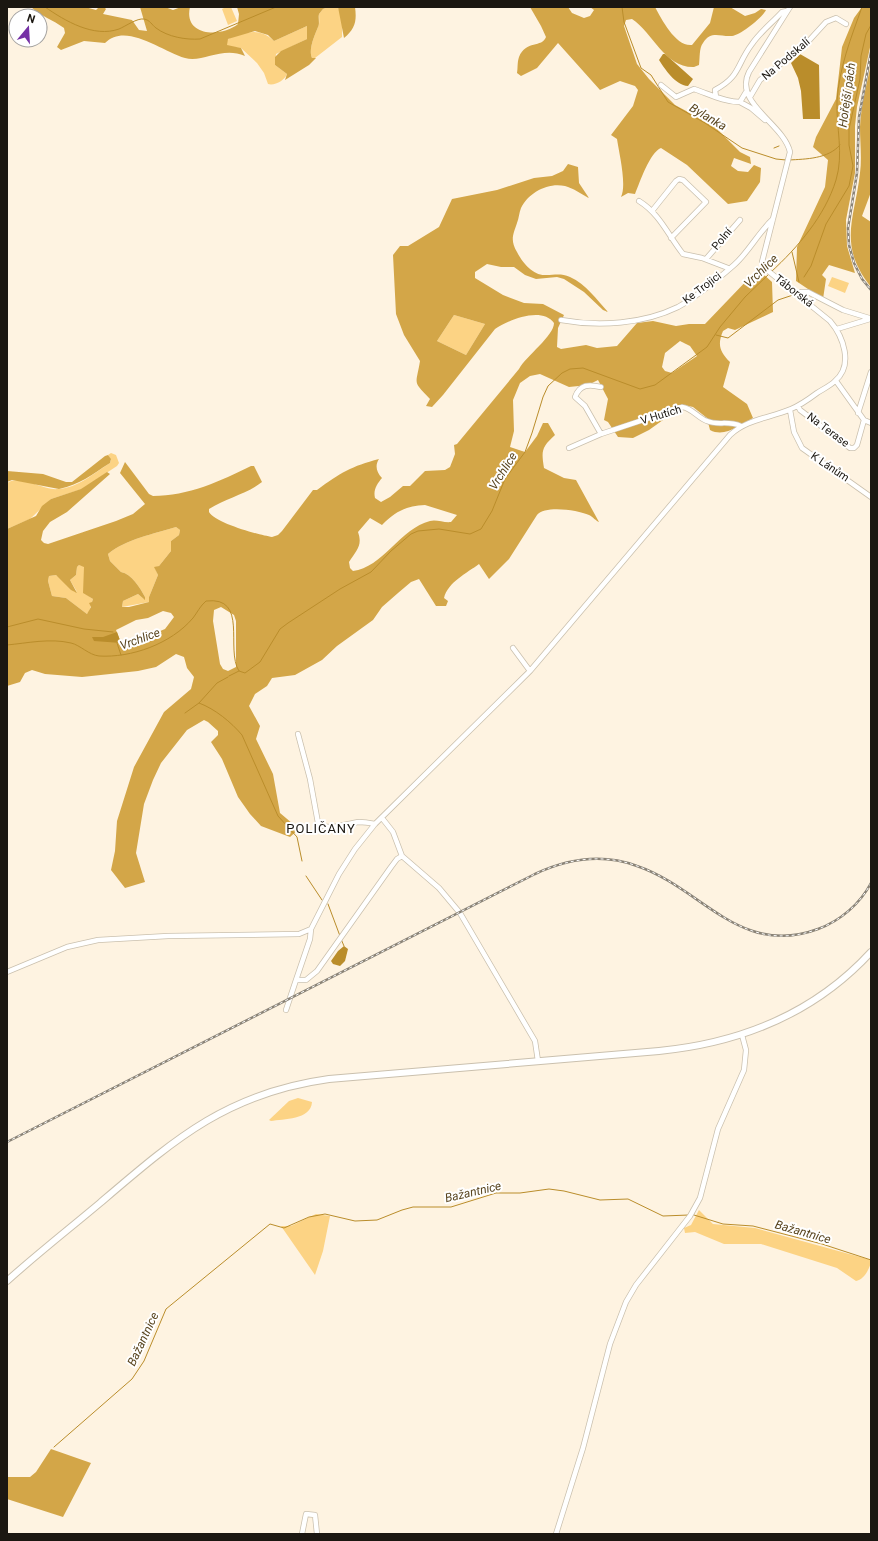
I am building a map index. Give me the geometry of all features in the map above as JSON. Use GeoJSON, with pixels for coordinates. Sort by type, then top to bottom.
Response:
{"type":"FeatureCollection","features":[{"type":"Feature","properties":{"kind":"main road"},"geometry":{"type":"LineString","coordinates":[[7,1281],[179,1138],[218,1114],[240,1103],[276,1090],[322,1080],[683,1049],[713,1043],[742,1035],[781,1020],[812,1002],[843,979],[871,952]]}},
{"type":"Feature","properties":{"kind":"street"},"geometry":{"type":"LineString","coordinates":[[704,93],[716,90],[729,83],[752,44],[782,12],[788,9]]}},
{"type":"Feature","properties":{"kind":"street"},"geometry":{"type":"LineString","coordinates":[[662,85],[676,97],[694,89],[716,97],[740,102],[746,92],[745,83],[747,75],[788,9]]}},
{"type":"Feature","properties":{"kind":"street","name":"Na Podskalí"},"geometry":{"type":"LineString","coordinates":[[750,97],[760,80],[804,46],[826,22],[836,18],[846,24]]}},
{"type":"Feature","properties":{"kind":"street"},"geometry":{"type":"LineString","coordinates":[[716,90],[716,97]]}},
{"type":"Feature","properties":{"kind":"street","name":"Táborská"},"geometry":{"type":"LineString","coordinates":[[746,92],[788,146],[789,160],[762,258],[767,270],[830,320],[837,329],[845,352],[846,360],[836,381]]}},
{"type":"Feature","properties":{"kind":"street","name":"Táborská"},"geometry":{"type":"LineString","coordinates":[[740,102],[768,120]]}},
{"type":"Feature","properties":{"kind":"street"},"geometry":{"type":"LineString","coordinates":[[652,211],[679,179],[683,180],[706,202],[672,238]]}},
{"type":"Feature","properties":{"kind":"street"},"geometry":{"type":"LineString","coordinates":[[639,201],[652,211],[684,254],[728,268]]}},
{"type":"Feature","properties":{"kind":"street","name":"Ke Trojici"},"geometry":{"type":"LineString","coordinates":[[562,320],[590,324],[639,319],[662,314],[691,298],[728,268],[734,265],[774,218]]}},
{"type":"Feature","properties":{"kind":"street","name":"Polní"},"geometry":{"type":"LineString","coordinates":[[706,260],[740,220]]}},
{"type":"Feature","properties":{"kind":"street"},"geometry":{"type":"LineString","coordinates":[[799,295],[801,292],[808,292],[843,310],[870,318]]}},
{"type":"Feature","properties":{"kind":"street"},"geometry":{"type":"LineString","coordinates":[[837,329],[870,318]]}},
{"type":"Feature","properties":{"kind":"street"},"geometry":{"type":"LineString","coordinates":[[858,413],[871,372]]}},
{"type":"Feature","properties":{"kind":"street"},"geometry":{"type":"LineString","coordinates":[[286,1010],[310,939],[311,929],[339,874],[355,849],[375,824],[530,671],[730,435],[741,426],[798,406],[836,381],[858,413],[864,420],[871,423]]}},
{"type":"Feature","properties":{"kind":"street"},"geometry":{"type":"LineString","coordinates":[[601,387],[592,385],[583,386],[578,390],[575,397],[585,406],[602,434]]}},
{"type":"Feature","properties":{"kind":"street","name":"Na Terase"},"geometry":{"type":"LineString","coordinates":[[798,406],[800,410],[850,448],[854,448],[857,445],[864,420]]}},
{"type":"Feature","properties":{"kind":"street","name":"V Hutích"},"geometry":{"type":"LineString","coordinates":[[569,448],[602,434],[682,407],[688,408],[706,421],[731,422],[741,426]]}},
{"type":"Feature","properties":{"kind":"street","name":"K Lánům"},"geometry":{"type":"LineString","coordinates":[[790,410],[794,432],[802,448],[871,497]]}},
{"type":"Feature","properties":{"kind":"street"},"geometry":{"type":"LineString","coordinates":[[512,648],[530,671]]}},
{"type":"Feature","properties":{"kind":"street"},"geometry":{"type":"LineString","coordinates":[[298,734],[310,775],[318,823],[322,826],[359,822],[375,824]]}},
{"type":"Feature","properties":{"kind":"street"},"geometry":{"type":"LineString","coordinates":[[382,818],[392,832],[402,856],[439,888],[460,913],[535,1041],[538,1061]]}},
{"type":"Feature","properties":{"kind":"street"},"geometry":{"type":"LineString","coordinates":[[296,980],[306,980],[317,971],[394,863],[402,856]]}},
{"type":"Feature","properties":{"kind":"street"},"geometry":{"type":"LineString","coordinates":[[7,972],[66,947],[98,940],[168,936],[299,934],[311,929]]}},
{"type":"Feature","properties":{"kind":"street"},"geometry":{"type":"LineString","coordinates":[[556,1534],[583,1448],[608,1350],[626,1302],[636,1285],[690,1216],[700,1198],[718,1129],[744,1070],[746,1054],[742,1035]]}},
{"type":"Feature","properties":{"kind":"street"},"geometry":{"type":"LineString","coordinates":[[302,1534],[306,1514],[315,1515],[317,1534]]}},
{"type":"Feature","properties":{"kind":"shaded area"},"geometry":{"type":"Polygon","coordinates":[[[31,7],[85,7],[96,10],[99,7],[104,7],[106,9],[103,14],[132,20],[139,30],[147,31],[140,7],[165,7],[173,10],[181,7],[190,7],[189,17],[192,24],[205,32],[213,32],[222,31],[238,24],[239,14],[237,7],[328,7],[323,9],[319,14],[319,26],[311,46],[312,58],[316,58],[309,65],[285,80],[287,74],[275,65],[275,57],[281,51],[307,39],[307,26],[274,41],[268,35],[255,31],[228,39],[227,45],[241,48],[245,56],[237,53],[228,53],[192,59],[185,58],[144,40],[123,36],[113,37],[105,43],[84,41],[61,50],[57,47],[65,33],[64,28],[48,18],[48,8],[31,7]]]}},
{"type":"Feature","properties":{"kind":"shaded area"},"geometry":{"type":"Polygon","coordinates":[[[231,7],[237,21],[228,25],[222,9],[231,7]]]}},
{"type":"Feature","properties":{"kind":"shaded area"},"geometry":{"type":"Polygon","coordinates":[[[328,7],[338,7],[342,19],[342,37],[315,58],[312,58],[311,46],[319,24],[319,14],[323,9],[328,7]]]}},
{"type":"Feature","properties":{"kind":"shaded area"},"geometry":{"type":"Polygon","coordinates":[[[338,7],[355,7],[356,16],[353,28],[344,38],[338,7]]]}},
{"type":"Feature","properties":{"kind":"shaded area"},"geometry":{"type":"Polygon","coordinates":[[[530,7],[568,7],[572,13],[584,18],[590,16],[594,10],[590,7],[655,7],[670,32],[680,42],[692,45],[710,23],[714,7],[730,7],[745,16],[755,13],[761,9],[766,10],[751,26],[741,33],[732,36],[713,35],[706,39],[701,48],[699,65],[694,67],[684,66],[667,56],[640,25],[632,19],[626,20],[624,26],[637,64],[649,79],[675,105],[714,126],[740,152],[750,157],[751,164],[734,158],[731,166],[738,171],[748,172],[754,165],[761,168],[760,182],[747,201],[728,204],[687,165],[661,148],[649,161],[635,194],[628,193],[621,197],[623,192],[623,177],[621,160],[617,139],[611,135],[633,106],[638,90],[635,86],[620,81],[600,90],[558,43],[537,68],[521,76],[517,73],[518,59],[522,52],[526,48],[541,42],[546,37],[530,7]]]}},
{"type":"Feature","properties":{"kind":"shaded area"},"geometry":{"type":"Polygon","coordinates":[[[862,7],[871,7],[871,43],[857,107],[855,126],[855,173],[846,220],[847,246],[855,273],[829,265],[822,275],[826,279],[823,299],[796,281],[797,247],[825,187],[828,160],[813,147],[816,137],[836,99],[842,47],[854,18],[862,7]]]}},
{"type":"Feature","properties":{"kind":"shaded area"},"geometry":{"type":"Polygon","coordinates":[[[307,26],[307,39],[276,54],[275,65],[287,74],[282,80],[274,84],[268,84],[264,73],[257,63],[241,48],[229,47],[226,45],[227,40],[230,38],[253,32],[263,34],[274,41],[307,26]]]}},
{"type":"Feature","properties":{"kind":"shaded area"},"geometry":{"type":"Polygon","coordinates":[[[663,54],[665,54],[693,79],[688,86],[679,83],[667,72],[659,60],[663,54]]]}},
{"type":"Feature","properties":{"kind":"shaded area"},"geometry":{"type":"Polygon","coordinates":[[[800,54],[819,65],[820,119],[803,119],[801,91],[798,78],[791,63],[800,54]]]}},
{"type":"Feature","properties":{"kind":"shaded area"},"geometry":{"type":"Polygon","coordinates":[[[871,63],[871,192],[862,216],[871,222],[871,287],[854,258],[851,244],[851,231],[861,167],[860,127],[871,63]]]}},
{"type":"Feature","properties":{"kind":"shaded area"},"geometry":{"type":"Polygon","coordinates":[[[568,164],[578,167],[579,183],[589,198],[565,186],[559,185],[545,187],[534,193],[528,198],[521,208],[513,234],[513,244],[522,260],[532,271],[541,275],[564,275],[576,280],[591,293],[608,312],[603,310],[584,292],[564,279],[557,277],[536,279],[525,275],[514,267],[501,267],[487,264],[475,272],[475,278],[503,295],[524,303],[543,304],[564,315],[558,328],[557,347],[561,349],[586,345],[597,348],[617,346],[637,323],[653,321],[676,326],[705,324],[752,275],[761,272],[772,282],[773,312],[735,330],[728,328],[723,331],[720,340],[720,348],[730,362],[723,387],[747,404],[753,418],[727,432],[716,432],[710,430],[707,418],[693,407],[684,405],[649,430],[633,438],[618,437],[608,422],[604,420],[608,399],[598,380],[588,385],[569,387],[540,374],[530,376],[520,383],[513,400],[514,431],[510,447],[525,452],[537,436],[543,423],[548,423],[555,435],[547,443],[544,449],[544,468],[564,478],[576,480],[599,522],[589,515],[577,511],[554,509],[541,512],[537,515],[509,559],[489,579],[479,564],[458,578],[449,587],[444,598],[448,601],[446,606],[436,606],[419,579],[411,582],[382,607],[373,620],[337,646],[322,660],[295,675],[272,678],[267,686],[255,694],[249,706],[260,726],[256,739],[273,774],[280,813],[299,829],[290,837],[261,826],[238,797],[222,759],[211,742],[218,735],[218,731],[204,720],[187,730],[161,763],[144,804],[136,853],[145,882],[125,888],[111,870],[115,851],[117,821],[134,767],[164,712],[191,689],[194,677],[187,668],[184,657],[176,654],[156,667],[138,671],[82,677],[45,674],[32,670],[25,673],[20,682],[7,686],[7,529],[36,516],[42,506],[51,499],[81,489],[107,472],[110,474],[67,512],[50,522],[43,531],[41,540],[48,544],[133,514],[145,504],[120,473],[125,462],[149,494],[153,496],[179,493],[204,487],[254,466],[262,482],[250,490],[216,505],[209,509],[209,512],[213,516],[228,524],[272,537],[278,535],[282,531],[313,490],[317,490],[333,479],[361,464],[379,459],[377,468],[378,473],[382,478],[376,487],[375,498],[381,502],[390,497],[403,486],[410,486],[425,471],[445,470],[450,467],[455,454],[454,445],[457,444],[523,364],[550,334],[554,323],[549,318],[533,315],[525,316],[501,325],[495,329],[432,407],[426,406],[430,399],[420,389],[417,382],[420,361],[404,335],[396,314],[393,255],[400,246],[408,246],[439,227],[452,199],[497,190],[534,178],[552,176],[563,171],[568,164]],[[454,315],[437,341],[466,355],[485,324],[454,315]],[[680,341],[665,353],[662,367],[665,371],[672,373],[697,356],[690,346],[680,341]],[[425,505],[402,510],[392,516],[382,525],[370,518],[358,532],[360,541],[359,545],[349,562],[350,568],[353,571],[373,563],[410,531],[420,525],[430,521],[451,522],[457,515],[425,505]],[[176,527],[123,544],[108,554],[110,561],[121,572],[132,578],[145,597],[145,600],[138,594],[123,601],[122,607],[129,607],[149,602],[149,597],[158,575],[154,567],[159,566],[171,551],[171,541],[179,535],[180,530],[176,527]],[[79,565],[77,567],[76,575],[70,580],[77,593],[71,590],[56,575],[49,576],[48,581],[52,596],[66,598],[87,614],[91,607],[89,603],[92,602],[93,599],[83,593],[84,567],[79,565]],[[221,607],[214,610],[213,621],[220,664],[223,669],[228,671],[236,667],[236,621],[234,615],[221,607]],[[163,611],[148,618],[136,620],[116,630],[121,643],[131,645],[144,644],[153,634],[165,629],[174,617],[171,613],[163,611]]]}},
{"type":"Feature","properties":{"kind":"shaded area"},"geometry":{"type":"Polygon","coordinates":[[[832,277],[849,283],[845,293],[828,286],[832,277]]]}},
{"type":"Feature","properties":{"kind":"shaded area"},"geometry":{"type":"Polygon","coordinates":[[[454,315],[485,324],[466,355],[437,341],[454,315]]]}},
{"type":"Feature","properties":{"kind":"shaded area"},"geometry":{"type":"Polygon","coordinates":[[[111,453],[116,455],[119,463],[117,466],[82,489],[51,499],[30,519],[7,529],[7,483],[19,480],[52,489],[72,486],[86,479],[110,463],[111,460],[108,455],[111,453]]]}},
{"type":"Feature","properties":{"kind":"shaded area"},"geometry":{"type":"Polygon","coordinates":[[[108,455],[111,459],[110,463],[86,479],[67,487],[59,489],[12,480],[7,482],[7,471],[43,474],[66,482],[72,482],[108,455]]]}},
{"type":"Feature","properties":{"kind":"shaded area"},"geometry":{"type":"Polygon","coordinates":[[[176,527],[180,530],[179,535],[171,541],[171,551],[159,566],[155,568],[158,575],[149,597],[149,602],[122,607],[123,601],[138,594],[144,599],[145,597],[132,578],[121,572],[110,561],[108,554],[123,544],[176,527]]]}},
{"type":"Feature","properties":{"kind":"shaded area"},"geometry":{"type":"Polygon","coordinates":[[[79,565],[84,566],[84,593],[93,599],[87,614],[66,598],[52,596],[48,581],[49,576],[56,575],[77,592],[70,580],[76,575],[77,567],[79,565]]]}},
{"type":"Feature","properties":{"kind":"shaded area"},"geometry":{"type":"Polygon","coordinates":[[[117,632],[121,643],[94,641],[92,637],[103,637],[117,632]]]}},
{"type":"Feature","properties":{"kind":"shaded area"},"geometry":{"type":"Polygon","coordinates":[[[344,946],[348,949],[345,961],[340,966],[333,964],[331,961],[338,951],[344,946]]]}},
{"type":"Feature","properties":{"kind":"shaded area"},"geometry":{"type":"Polygon","coordinates":[[[298,1098],[312,1102],[307,1112],[296,1118],[269,1120],[289,1101],[298,1098]]]}},
{"type":"Feature","properties":{"kind":"shaded area"},"geometry":{"type":"Polygon","coordinates":[[[699,1210],[713,1224],[755,1228],[871,1260],[870,1266],[864,1276],[856,1281],[837,1268],[761,1244],[724,1244],[695,1232],[685,1233],[684,1228],[691,1225],[699,1210]]]}},
{"type":"Feature","properties":{"kind":"shaded area"},"geometry":{"type":"Polygon","coordinates":[[[316,1214],[330,1216],[323,1251],[315,1275],[281,1226],[291,1226],[316,1214]]]}},
{"type":"Feature","properties":{"kind":"shaded area"},"geometry":{"type":"Polygon","coordinates":[[[51,1449],[91,1463],[63,1517],[7,1499],[7,1477],[30,1477],[36,1472],[51,1449]]]}},
{"type":"Feature","properties":{"kind":"waterway","name":"Bylanka"},"geometry":{"type":"LineString","coordinates":[[45,7],[61,18],[90,30],[109,31],[119,29],[132,22],[144,19],[148,20],[156,28],[166,34],[195,39],[200,39],[276,7]]}},
{"type":"Feature","properties":{"kind":"waterway","name":"Bylanka"},"geometry":{"type":"LineString","coordinates":[[622,7],[624,22],[641,68],[651,75],[668,102],[705,123],[742,148],[776,159],[786,160]]}},
{"type":"Feature","properties":{"kind":"waterway","name":"Bylanka"},"geometry":{"type":"LineString","coordinates":[[771,272],[810,230],[825,206],[836,180],[840,150],[837,111],[838,89],[846,53],[862,7]]}},
{"type":"Feature","properties":{"kind":"waterway","name":"Hořejší pách"},"geometry":{"type":"LineString","coordinates":[[804,277],[811,266],[826,224],[849,186],[853,166],[849,145],[849,129],[860,79],[861,56],[866,34],[871,25]]}},
{"type":"Feature","properties":{"kind":"waterway","name":"Bylanka"},"geometry":{"type":"LineString","coordinates":[[789,160],[809,159],[823,156],[835,150],[840,145]]}},
{"type":"Feature","properties":{"kind":"waterway"},"geometry":{"type":"LineString","coordinates":[[774,148],[779,146]]}},
{"type":"Feature","properties":{"kind":"waterway"},"geometry":{"type":"LineString","coordinates":[[792,252],[799,282]]}},
{"type":"Feature","properties":{"kind":"waterway","name":"Vrchlice"},"geometry":{"type":"LineString","coordinates":[[7,645],[39,641],[55,641],[74,644],[99,656],[124,655],[150,648],[174,635],[193,618],[206,601],[219,602],[227,607],[232,615],[235,661],[239,671],[245,673],[260,662],[280,629],[340,589],[371,572],[391,551],[411,534],[418,531],[439,529],[470,534],[481,529],[492,511],[505,479],[525,452],[548,386],[562,373],[570,369],[583,368],[640,389],[655,385],[707,347],[720,327],[745,297],[769,274]]}},
{"type":"Feature","properties":{"kind":"waterway"},"geometry":{"type":"LineString","coordinates":[[716,335],[728,338],[778,300],[793,295]]}},
{"type":"Feature","properties":{"kind":"waterway"},"geometry":{"type":"LineString","coordinates":[[7,627],[38,619],[84,629],[113,632]]}},
{"type":"Feature","properties":{"kind":"waterway"},"geometry":{"type":"LineString","coordinates":[[117,643],[121,655]]}},
{"type":"Feature","properties":{"kind":"waterway"},"geometry":{"type":"LineString","coordinates":[[229,676],[239,671]]}},
{"type":"Feature","properties":{"kind":"waterway"},"geometry":{"type":"LineString","coordinates":[[228,677],[217,683],[199,703],[222,716],[242,735],[278,816],[297,837],[302,861]]}},
{"type":"Feature","properties":{"kind":"waterway"},"geometry":{"type":"LineString","coordinates":[[185,713],[199,703]]}},
{"type":"Feature","properties":{"kind":"waterway"},"geometry":{"type":"LineString","coordinates":[[306,876],[322,900]]}},
{"type":"Feature","properties":{"kind":"waterway"},"geometry":{"type":"LineString","coordinates":[[328,904],[340,936]]}},
{"type":"Feature","properties":{"kind":"waterway"},"geometry":{"type":"LineString","coordinates":[[341,939],[344,946]]}},
{"type":"Feature","properties":{"kind":"waterway","name":"Bažantnice"},"geometry":{"type":"LineString","coordinates":[[54,1447],[132,1379],[144,1361],[166,1309],[270,1224],[284,1228],[309,1217],[325,1214],[355,1221],[377,1220],[413,1207],[451,1207],[496,1193],[520,1193],[549,1189],[564,1191],[600,1200],[628,1199],[663,1216],[689,1215]]}},
{"type":"Feature","properties":{"kind":"waterway","name":"Bažantnice"},"geometry":{"type":"LineString","coordinates":[[694,1215],[723,1224],[753,1226],[822,1244],[871,1260]]}},
{"type":"Feature","properties":{"kind":"railway"},"geometry":{"type":"LineString","coordinates":[[871,52],[859,117],[857,173],[848,228],[849,245],[854,263],[862,279],[871,290]]}},
{"type":"Feature","properties":{"kind":"railway"},"geometry":{"type":"LineString","coordinates":[[7,1142],[535,874],[572,861],[598,859],[624,862],[637,866],[660,876],[723,917],[744,928],[766,934],[790,936],[826,926],[842,916],[855,905],[871,883]]}},
{"type":"Feature","properties":{"kind":"district","name":"POLIČANY"},"geometry":{"type":"Point","coordinates":[321,828]}}]}
